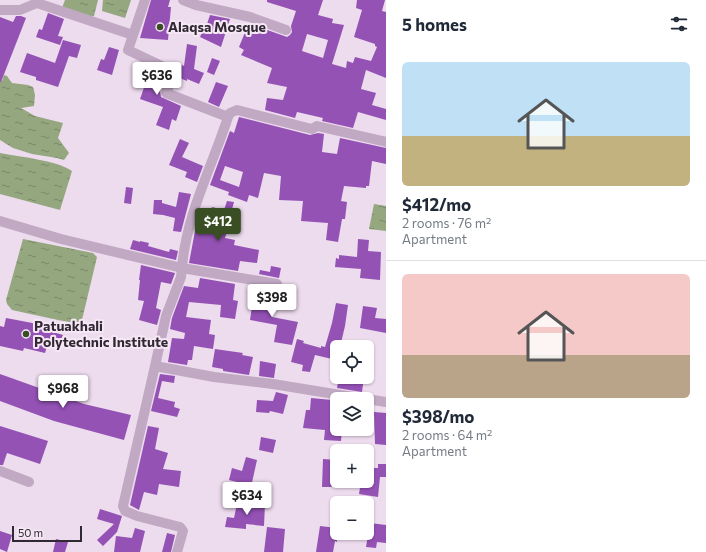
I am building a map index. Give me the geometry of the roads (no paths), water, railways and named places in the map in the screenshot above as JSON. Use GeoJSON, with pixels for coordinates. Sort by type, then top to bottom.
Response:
{"type":"FeatureCollection","features":[{"type":"Feature","properties":{"kind":"street"},"geometry":{"type":"LineString","coordinates":[[146,0],[128,50],[168,69],[171,73],[171,77],[166,93],[228,117]]}},
{"type":"Feature","properties":{"kind":"street"},"geometry":{"type":"LineString","coordinates":[[183,0],[196,5],[250,17],[286,30]]}},
{"type":"Feature","properties":{"kind":"street"},"geometry":{"type":"LineString","coordinates":[[0,10],[20,10],[37,1],[133,35]]}},
{"type":"Feature","properties":{"kind":"street"},"geometry":{"type":"LineString","coordinates":[[177,552],[183,531],[180,527],[137,516],[125,511],[123,506],[166,316],[181,277],[183,249],[193,211],[230,113],[236,110],[312,129],[317,126],[386,142]]}},
{"type":"Feature","properties":{"kind":"street"},"geometry":{"type":"LineString","coordinates":[[0,221],[61,239],[182,268],[277,284]]}},
{"type":"Feature","properties":{"kind":"street"},"geometry":{"type":"LineString","coordinates":[[155,366],[214,377],[273,384],[330,393]]}},
{"type":"Feature","properties":{"kind":"street"},"geometry":{"type":"LineString","coordinates":[[374,400],[386,402]]}},
{"type":"Feature","properties":{"kind":"street"},"geometry":{"type":"LineString","coordinates":[[0,471],[29,482]]}},
{"type":"Feature","properties":{"kind":"water"},"geometry":{"type":"Polygon","coordinates":[[[65,0],[98,0],[94,16],[89,17],[62,8],[65,0]]]}},
{"type":"Feature","properties":{"kind":"water"},"geometry":{"type":"Polygon","coordinates":[[[103,0],[131,0],[125,18],[102,11],[103,0]]]}},
{"type":"Feature","properties":{"kind":"water"},"geometry":{"type":"Polygon","coordinates":[[[4,75],[7,76],[12,83],[33,87],[35,95],[34,106],[21,108],[35,116],[63,123],[58,138],[69,153],[64,160],[32,154],[13,148],[0,140],[0,80],[2,81],[4,75]]]}},
{"type":"Feature","properties":{"kind":"water"},"geometry":{"type":"Polygon","coordinates":[[[0,153],[38,159],[57,164],[72,171],[60,210],[0,194],[0,153]]]}},
{"type":"Feature","properties":{"kind":"water"},"geometry":{"type":"Polygon","coordinates":[[[374,204],[386,206],[386,231],[369,229],[374,204]]]}},
{"type":"Feature","properties":{"kind":"water"},"geometry":{"type":"Polygon","coordinates":[[[23,239],[93,253],[97,257],[81,324],[12,310],[7,304],[6,300],[23,239]]]}},
{"type":"Feature","properties":{"kind":"place","name":"Alaqsa Mosque"},"geometry":{"type":"Point","coordinates":[160,27]}},
{"type":"Feature","properties":{"kind":"place","name":"Patuakhali Polytechnic Institute"},"geometry":{"type":"Point","coordinates":[26,334]}}]}
